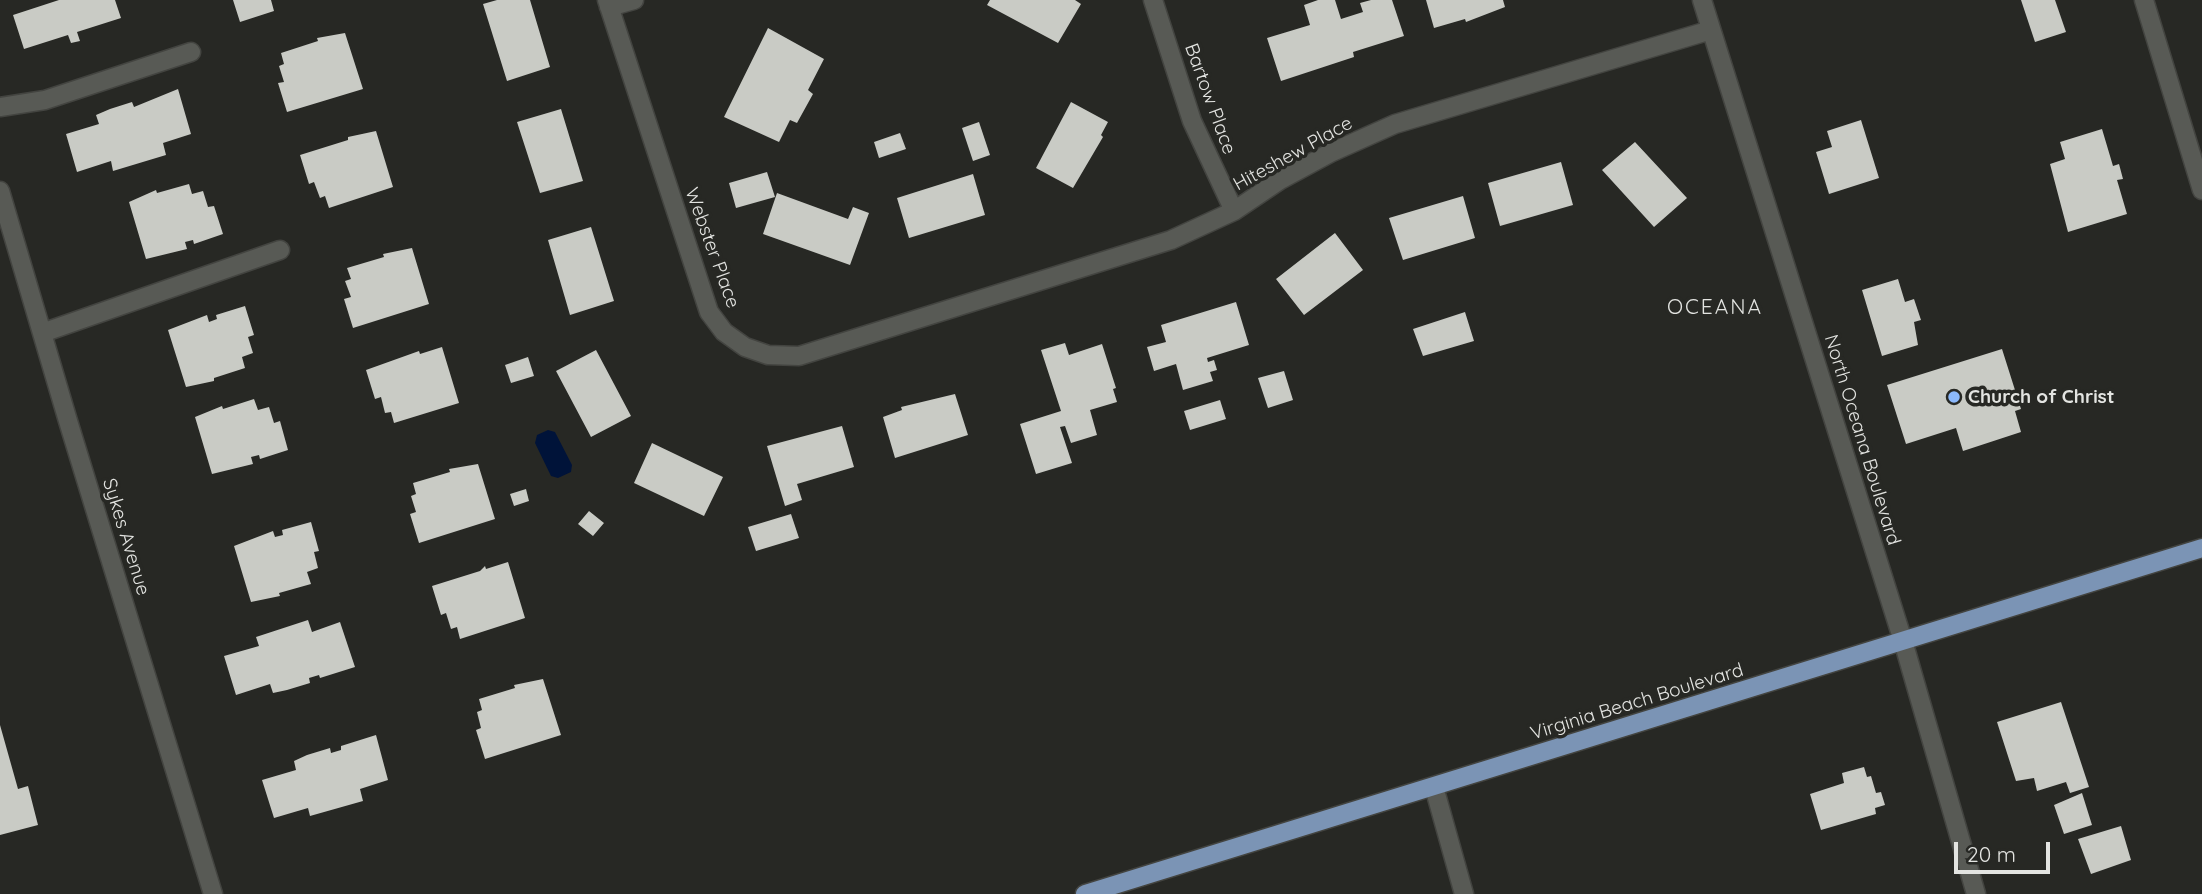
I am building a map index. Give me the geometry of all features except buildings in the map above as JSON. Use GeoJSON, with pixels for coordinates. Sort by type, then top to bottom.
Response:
{"type":"FeatureCollection","features":[{"type":"Feature","properties":{"kind":"main road","name":"Virginia Beach Boulevard"},"geometry":{"type":"LineString","coordinates":[[1085,894],[2202,548]]}},
{"type":"Feature","properties":{"kind":"street"},"geometry":{"type":"LineString","coordinates":[[608,4],[634,0]]}},
{"type":"Feature","properties":{"kind":"street","name":"Bartow Place"},"geometry":{"type":"LineString","coordinates":[[1153,0],[1192,121],[1234,211]]}},
{"type":"Feature","properties":{"kind":"street","name":"North Oceana Boulevard"},"geometry":{"type":"LineString","coordinates":[[1702,0],[1903,641],[1976,894]]}},
{"type":"Feature","properties":{"kind":"street"},"geometry":{"type":"LineString","coordinates":[[2144,0],[2202,190]]}},
{"type":"Feature","properties":{"kind":"street","name":"Webster Place"},"geometry":{"type":"LineString","coordinates":[[608,4],[709,312],[724,332],[745,347],[768,355],[799,356],[938,311]]}},
{"type":"Feature","properties":{"kind":"street","name":"Hiteshew Place"},"geometry":{"type":"LineString","coordinates":[[938,311],[1171,240],[1234,211],[1280,180],[1330,153],[1395,124],[1711,30]]}},
{"type":"Feature","properties":{"kind":"street"},"geometry":{"type":"LineString","coordinates":[[0,107],[45,100],[191,52]]}},
{"type":"Feature","properties":{"kind":"street","name":"Sykes Avenue"},"geometry":{"type":"LineString","coordinates":[[0,191],[214,894]]}},
{"type":"Feature","properties":{"kind":"street"},"geometry":{"type":"LineString","coordinates":[[42,333],[280,250]]}},
{"type":"Feature","properties":{"kind":"street"},"geometry":{"type":"LineString","coordinates":[[1434,787],[1464,894]]}},
{"type":"Feature","properties":{"kind":"water"},"geometry":{"type":"Polygon","coordinates":[[[548,430],[555,432],[572,465],[571,472],[558,478],[551,476],[535,443],[537,435],[548,430]]]}},
{"type":"Feature","properties":{"kind":"place","name":"Church of Christ"},"geometry":{"type":"Point","coordinates":[1954,397]}},
{"type":"Feature","properties":{"kind":"district","name":"OCEANA"},"geometry":{"type":"Point","coordinates":[1715,308]}}]}
